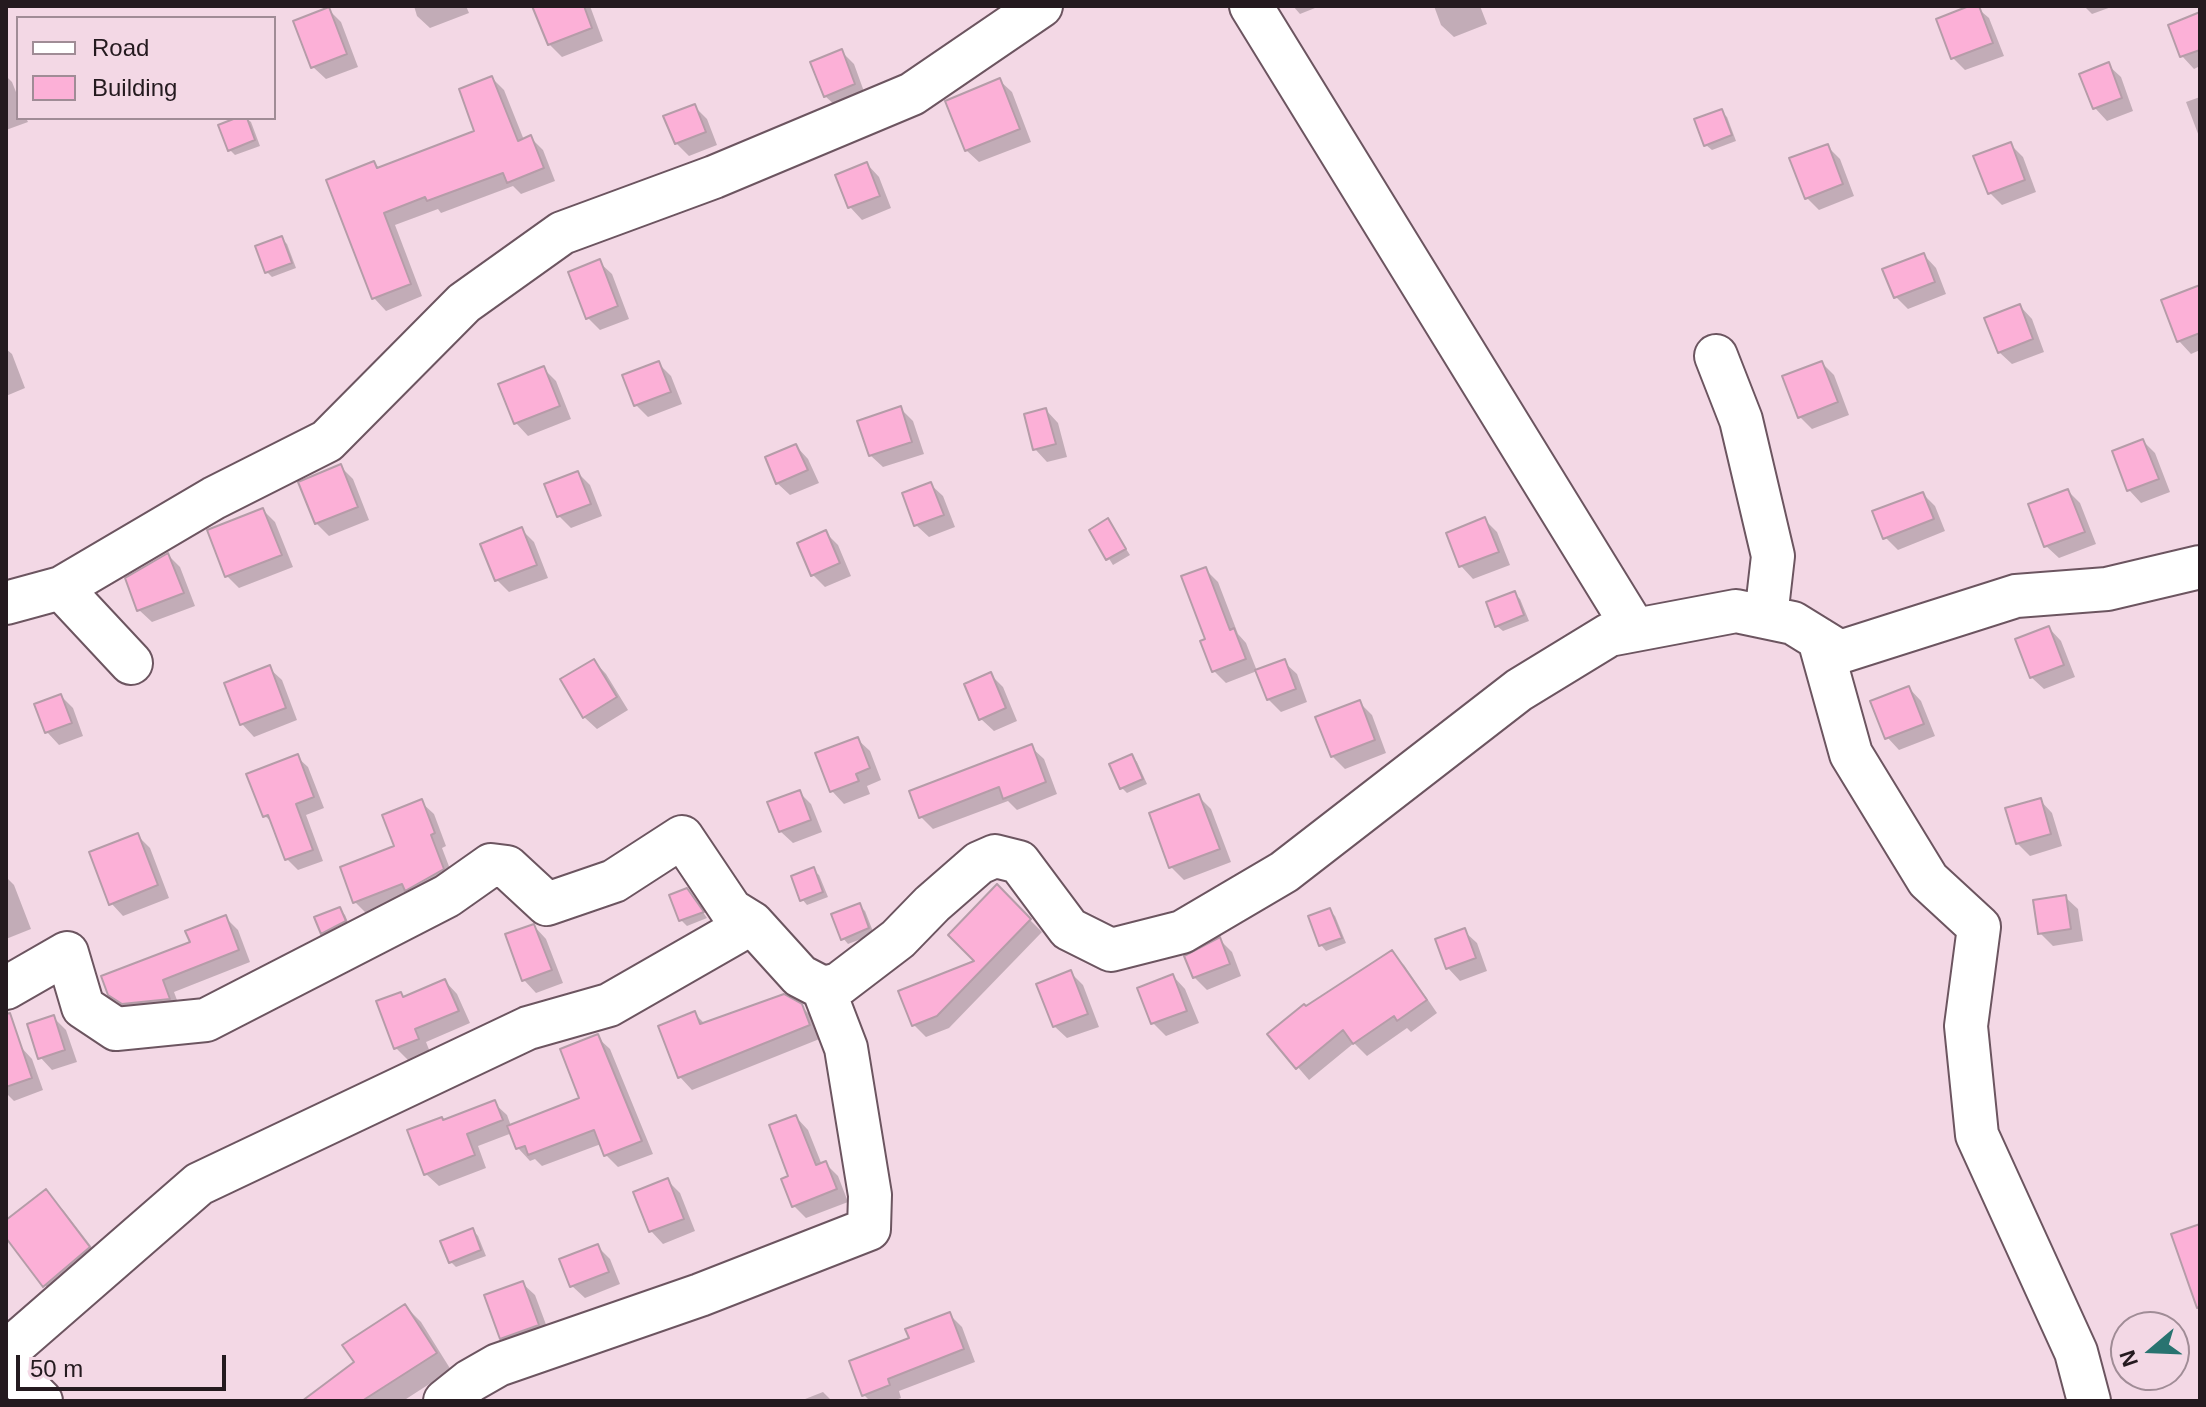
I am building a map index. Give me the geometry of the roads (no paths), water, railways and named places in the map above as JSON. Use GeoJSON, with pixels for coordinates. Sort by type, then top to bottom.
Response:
{"type":"FeatureCollection","features":[{"type":"Feature","properties":{"kind":"street"},"geometry":{"type":"LineString","coordinates":[[6,603],[61,588],[214,498],[327,441],[464,303],[562,233],[714,177],[912,94],[1041,6]]}},
{"type":"Feature","properties":{"kind":"street"},"geometry":{"type":"LineString","coordinates":[[1251,6],[1635,630]]}},
{"type":"Feature","properties":{"kind":"street"},"geometry":{"type":"LineString","coordinates":[[1716,356],[1741,420],[1773,556],[1766,617]]}},
{"type":"Feature","properties":{"kind":"street"},"geometry":{"type":"LineString","coordinates":[[823,988],[839,984],[898,939],[979,863],[995,856],[1019,862],[1069,929],[1111,950],[1182,932],[1284,872],[1519,690],[1609,635],[1736,611],[1793,623],[1840,652],[2016,596],[2107,589],[2200,567]]}},
{"type":"Feature","properties":{"kind":"street"},"geometry":{"type":"LineString","coordinates":[[61,588],[131,663]]}},
{"type":"Feature","properties":{"kind":"street"},"geometry":{"type":"LineString","coordinates":[[1819,639],[1851,754],[1928,880],[1979,927],[1966,1026],[1977,1135],[2076,1352],[2089,1401]]}},
{"type":"Feature","properties":{"kind":"street"},"geometry":{"type":"LineString","coordinates":[[6,988],[67,953],[83,1007],[116,1029],[206,1020],[447,896],[491,865],[507,867],[547,904],[614,881],[682,837],[731,910],[752,923],[800,976],[823,988],[846,1048],[870,1195],[869,1229],[700,1295],[498,1365],[470,1381],[445,1401]]}},
{"type":"Feature","properties":{"kind":"street"},"geometry":{"type":"LineString","coordinates":[[6,1352],[199,1184],[528,1028],[609,1005],[752,923]]}},
{"type":"Feature","properties":{"kind":"street"},"geometry":{"type":"LineString","coordinates":[[6,1366],[41,1401]]}}]}
